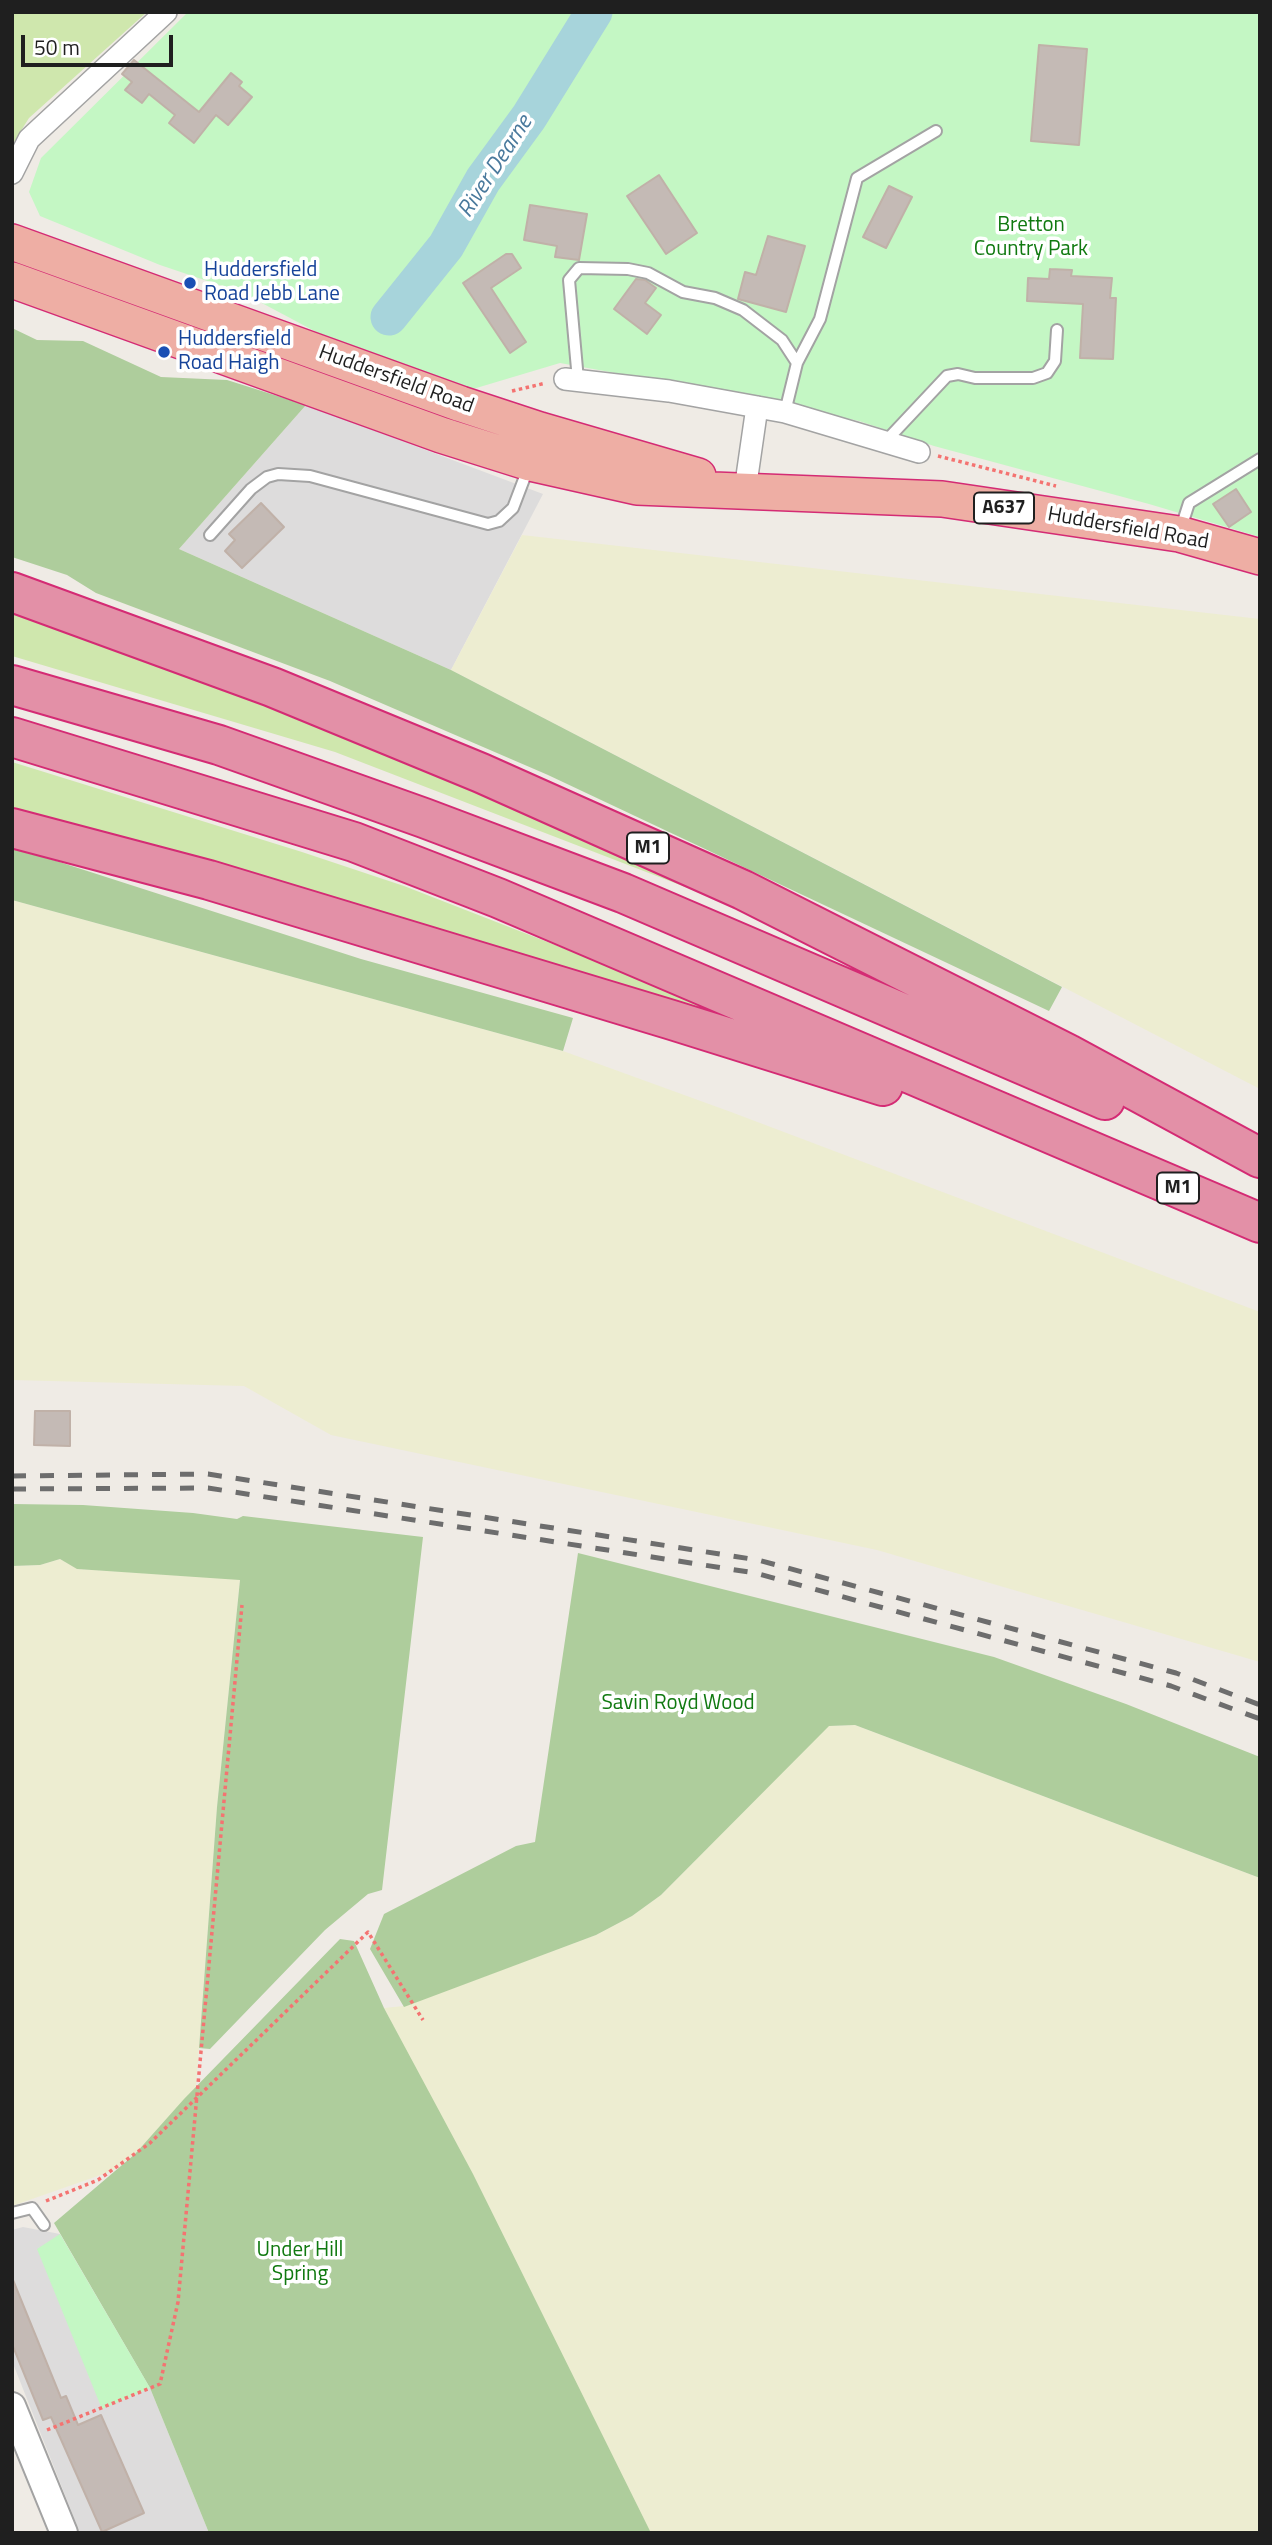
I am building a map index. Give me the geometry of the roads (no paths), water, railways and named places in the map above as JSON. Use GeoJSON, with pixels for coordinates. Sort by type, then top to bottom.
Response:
{"type":"FeatureCollection","features":[{"type":"Feature","properties":{"kind":"highway","name":"Huddersfield Road"},"geometry":{"type":"LineString","coordinates":[[12,242],[535,447]]}},
{"type":"Feature","properties":{"kind":"highway","name":"Huddersfield Road"},"geometry":{"type":"LineString","coordinates":[[12,280],[428,430],[535,447],[745,490],[942,499],[1179,534],[1260,557]]}},
{"type":"Feature","properties":{"kind":"highway","name":"M1"},"geometry":{"type":"LineString","coordinates":[[12,592],[272,687],[481,773],[743,890],[1068,1054],[1260,1158]]}},
{"type":"Feature","properties":{"kind":"highway","name":"M1"},"geometry":{"type":"LineString","coordinates":[[12,685],[219,745],[623,893],[1260,1166]]}},
{"type":"Feature","properties":{"kind":"highway","name":"M1"},"geometry":{"type":"LineString","coordinates":[[12,737],[354,842],[486,893],[1260,1223]]}},
{"type":"Feature","properties":{"kind":"highway","name":"M1"},"geometry":{"type":"LineString","coordinates":[[12,828],[223,884],[686,1024],[1096,1153]]}},
{"type":"Feature","properties":{"kind":"street"},"geometry":{"type":"LineString","coordinates":[[12,173],[29,139],[166,12]]}},
{"type":"Feature","properties":{"kind":"street"},"geometry":{"type":"LineString","coordinates":[[571,379],[669,391],[785,412],[919,452]]}},
{"type":"Feature","properties":{"kind":"street"},"geometry":{"type":"LineString","coordinates":[[745,490],[757,407]]}},
{"type":"Feature","properties":{"kind":"street"},"geometry":{"type":"LineString","coordinates":[[12,2406],[64,2533]]}},
{"type":"Feature","properties":{"kind":"lane"},"geometry":{"type":"LineString","coordinates":[[785,412],[797,363],[820,319],[858,178],[936,131]]}},
{"type":"Feature","properties":{"kind":"lane"},"geometry":{"type":"LineString","coordinates":[[571,379],[569,280],[579,268],[648,273],[683,292],[715,298],[743,310],[782,340],[797,363]]}},
{"type":"Feature","properties":{"kind":"lane"},"geometry":{"type":"LineString","coordinates":[[885,442],[947,376],[958,374],[975,378],[1033,377],[1047,373],[1055,361],[1057,330]]}},
{"type":"Feature","properties":{"kind":"lane"},"geometry":{"type":"LineString","coordinates":[[210,535],[251,489],[267,477],[278,474],[310,475],[488,524],[499,521],[513,508],[535,447]]}},
{"type":"Feature","properties":{"kind":"lane"},"geometry":{"type":"LineString","coordinates":[[1179,534],[1189,503],[1260,458]]}},
{"type":"Feature","properties":{"kind":"lane"},"geometry":{"type":"LineString","coordinates":[[12,2213],[32,2208],[44,2225]]}},
{"type":"Feature","properties":{"kind":"waterway","name":"River Dearne"},"geometry":{"type":"LineString","coordinates":[[389,317],[446,246],[483,180],[529,117],[594,12]]}},
{"type":"Feature","properties":{"kind":"railway"},"geometry":{"type":"LineString","coordinates":[[12,1476],[208,1474],[758,1560],[1176,1673],[1260,1705]]}},
{"type":"Feature","properties":{"kind":"railway"},"geometry":{"type":"LineString","coordinates":[[12,1489],[208,1488],[755,1573],[1171,1686],[1260,1719]]}},
{"type":"Feature","properties":{"kind":"place","name":"Huddersfield Road Jebb Lane"},"geometry":{"type":"Point","coordinates":[190,283]}},
{"type":"Feature","properties":{"kind":"place","name":"Huddersfield Road Haigh"},"geometry":{"type":"Point","coordinates":[164,352]}},
{"type":"Feature","properties":{"kind":"park label","name":"Bretton Country Park"},"geometry":{"type":"Point","coordinates":[1031,238]}},
{"type":"Feature","properties":{"kind":"park label","name":"Savin Royd Wood"},"geometry":{"type":"Point","coordinates":[678,1704]}},
{"type":"Feature","properties":{"kind":"park label","name":"Under Hill Spring"},"geometry":{"type":"Point","coordinates":[300,2263]}}]}
